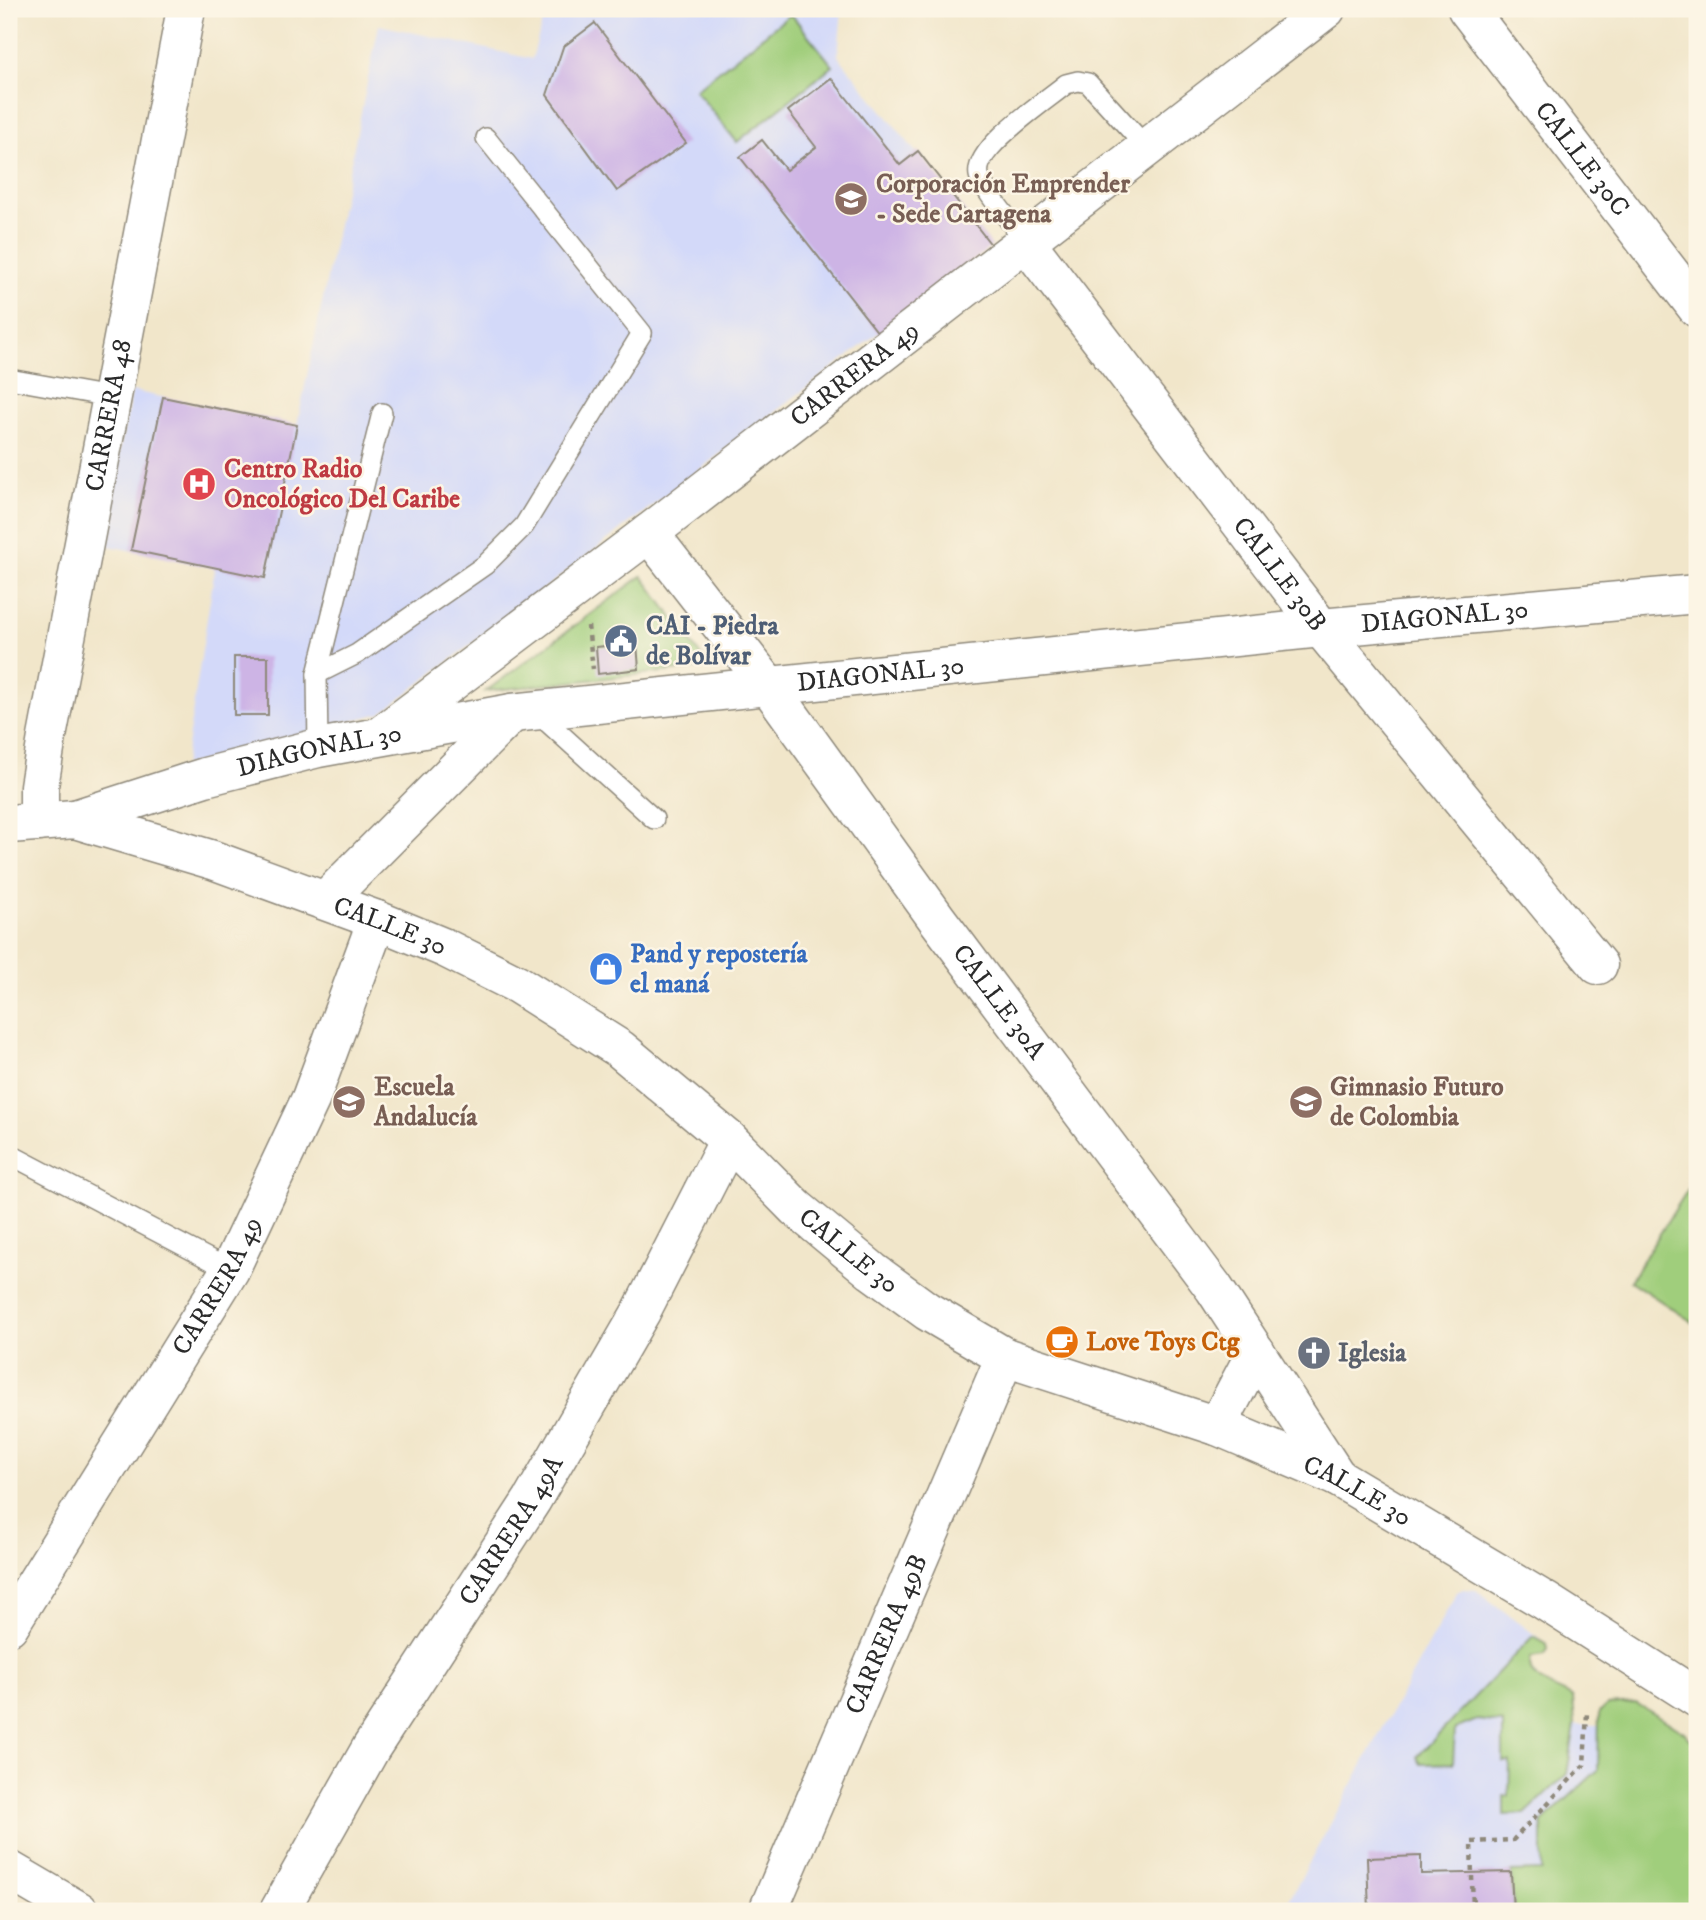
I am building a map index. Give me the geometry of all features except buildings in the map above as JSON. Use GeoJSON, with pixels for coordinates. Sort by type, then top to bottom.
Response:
{"type":"FeatureCollection","features":[{"type":"Feature","properties":{"kind":"street","name":"CARRERA 48"},"geometry":{"type":"LineString","coordinates":[[41,821],[39,786],[45,750],[110,397],[186,9]]}},
{"type":"Feature","properties":{"kind":"street","name":"CARRERA 49"},"geometry":{"type":"LineString","coordinates":[[380,736],[649,533],[1026,242],[1145,146],[1326,9]]}},
{"type":"Feature","properties":{"kind":"street","name":"CALLE 30C"},"geometry":{"type":"LineString","coordinates":[[1466,9],[1697,308]]}},
{"type":"Feature","properties":{"kind":"street","name":"CALLE 30B"},"geometry":{"type":"LineString","coordinates":[[1026,242],[1321,628],[1598,965]]}},
{"type":"Feature","properties":{"kind":"street","name":"CALLE 30A"},"geometry":{"type":"LineString","coordinates":[[649,533],[768,685],[1003,1009],[1214,1288],[1337,1477]]}},
{"type":"Feature","properties":{"kind":"street","name":"DIAGONAL 30"},"geometry":{"type":"LineString","coordinates":[[41,821],[318,748],[523,711],[1321,628],[1697,594]]}},
{"type":"Feature","properties":{"kind":"street"},"geometry":{"type":"LineString","coordinates":[[326,900],[523,711]]}},
{"type":"Feature","properties":{"kind":"street","name":"CALLE 30"},"geometry":{"type":"LineString","coordinates":[[41,821],[213,860],[377,920],[445,948],[517,984],[583,1023],[620,1049],[729,1140],[796,1208],[872,1271],[927,1311],[1005,1357],[1217,1426],[1337,1477],[1534,1594],[1697,1698]]}},
{"type":"Feature","properties":{"kind":"street","name":"CARRERA 49"},"geometry":{"type":"LineString","coordinates":[[9,1626],[230,1270],[311,1098],[377,920]]}},
{"type":"Feature","properties":{"kind":"street","name":"CARRERA 49A"},"geometry":{"type":"LineString","coordinates":[[279,1911],[370,1748],[532,1500],[641,1312],[729,1140]]}},
{"type":"Feature","properties":{"kind":"street"},"geometry":{"type":"LineString","coordinates":[[1217,1426],[1256,1352]]}},
{"type":"Feature","properties":{"kind":"street","name":"CARRERA 49B"},"geometry":{"type":"LineString","coordinates":[[768,1911],[1005,1357]]}},
{"type":"Feature","properties":{"kind":"street"},"geometry":{"type":"LineString","coordinates":[[9,1870],[79,1911]]}},
{"type":"Feature","properties":{"kind":"lane"},"geometry":{"type":"LineString","coordinates":[[1026,242],[979,177],[979,162],[990,145],[1066,84],[1078,80],[1088,83],[1145,146]]}},
{"type":"Feature","properties":{"kind":"lane"},"geometry":{"type":"LineString","coordinates":[[317,674],[357,654],[485,565],[524,526],[642,333],[486,138]]}},
{"type":"Feature","properties":{"kind":"lane"},"geometry":{"type":"LineString","coordinates":[[9,379],[110,397]]}},
{"type":"Feature","properties":{"kind":"lane"},"geometry":{"type":"LineString","coordinates":[[318,748],[317,674],[382,413]]}},
{"type":"Feature","properties":{"kind":"lane"},"geometry":{"type":"LineString","coordinates":[[523,711],[654,819]]}},
{"type":"Feature","properties":{"kind":"lane"},"geometry":{"type":"LineString","coordinates":[[9,1154],[230,1270]]}},
{"type":"Feature","properties":{"kind":"path"},"geometry":{"type":"LineString","coordinates":[[587,616],[594,679]]}},
{"type":"Feature","properties":{"kind":"path"},"geometry":{"type":"LineString","coordinates":[[1473,1911],[1471,1842],[1513,1840],[1563,1790],[1584,1765],[1587,1713]]}},
{"type":"Feature","properties":{"kind":"shaded area"},"geometry":{"type":"Polygon","coordinates":[[[546,9],[842,9],[838,56],[992,246],[381,713],[184,766],[215,568],[100,544],[132,391],[297,425],[379,25],[532,59],[546,9]]]}},
{"type":"Feature","properties":{"kind":"shaded area"},"geometry":{"type":"Polygon","coordinates":[[[1463,1589],[1476,1590],[1547,1644],[1545,1655],[1531,1657],[1529,1666],[1541,1683],[1573,1698],[1575,1725],[1598,1725],[1599,1712],[1607,1705],[1636,1703],[1684,1732],[1697,1747],[1697,1911],[1283,1911],[1457,1592],[1463,1589]]]}},
{"type":"Feature","properties":{"kind":"green space"},"geometry":{"type":"Polygon","coordinates":[[[791,14],[833,66],[737,142],[695,90],[791,14]]]}},
{"type":"Feature","properties":{"kind":"green space"},"geometry":{"type":"Polygon","coordinates":[[[642,576],[709,667],[486,691],[642,576]]]}},
{"type":"Feature","properties":{"kind":"green space"},"geometry":{"type":"Polygon","coordinates":[[[1697,1175],[1697,1325],[1630,1281],[1697,1175]]]}},
{"type":"Feature","properties":{"kind":"green space"},"geometry":{"type":"Polygon","coordinates":[[[1533,1636],[1547,1644],[1548,1649],[1545,1655],[1531,1657],[1532,1673],[1543,1683],[1573,1698],[1575,1725],[1567,1774],[1525,1814],[1504,1815],[1504,1796],[1509,1796],[1510,1762],[1503,1762],[1503,1723],[1477,1720],[1455,1729],[1453,1763],[1421,1764],[1417,1757],[1533,1636]]]}},
{"type":"Feature","properties":{"kind":"green space"},"geometry":{"type":"Polygon","coordinates":[[[1636,1703],[1684,1732],[1697,1747],[1697,1911],[1513,1911],[1511,1872],[1542,1871],[1542,1822],[1598,1770],[1599,1712],[1607,1705],[1636,1703]]]}},
{"type":"Feature","properties":{"kind":"place","name":"Corporación Emprender - Sede Cartagena"},"geometry":{"type":"Point","coordinates":[851,199]}},
{"type":"Feature","properties":{"kind":"place","name":"Centro Radio Oncológico Del Caribe"},"geometry":{"type":"Point","coordinates":[199,484]}},
{"type":"Feature","properties":{"kind":"place","name":"CAI - Piedra de Bolívar"},"geometry":{"type":"Point","coordinates":[621,641]}},
{"type":"Feature","properties":{"kind":"place","name":"Pand y repostería el maná"},"geometry":{"type":"Point","coordinates":[606,969]}},
{"type":"Feature","properties":{"kind":"place","name":"Escuela Andalucía"},"geometry":{"type":"Point","coordinates":[349,1102]}},
{"type":"Feature","properties":{"kind":"place","name":"Gimnasio Futuro de Colombia"},"geometry":{"type":"Point","coordinates":[1306,1102]}},
{"type":"Feature","properties":{"kind":"place","name":"Love Toys Ctg"},"geometry":{"type":"Point","coordinates":[1062,1342]}},
{"type":"Feature","properties":{"kind":"place","name":"Iglesia"},"geometry":{"type":"Point","coordinates":[1314,1353]}}]}
